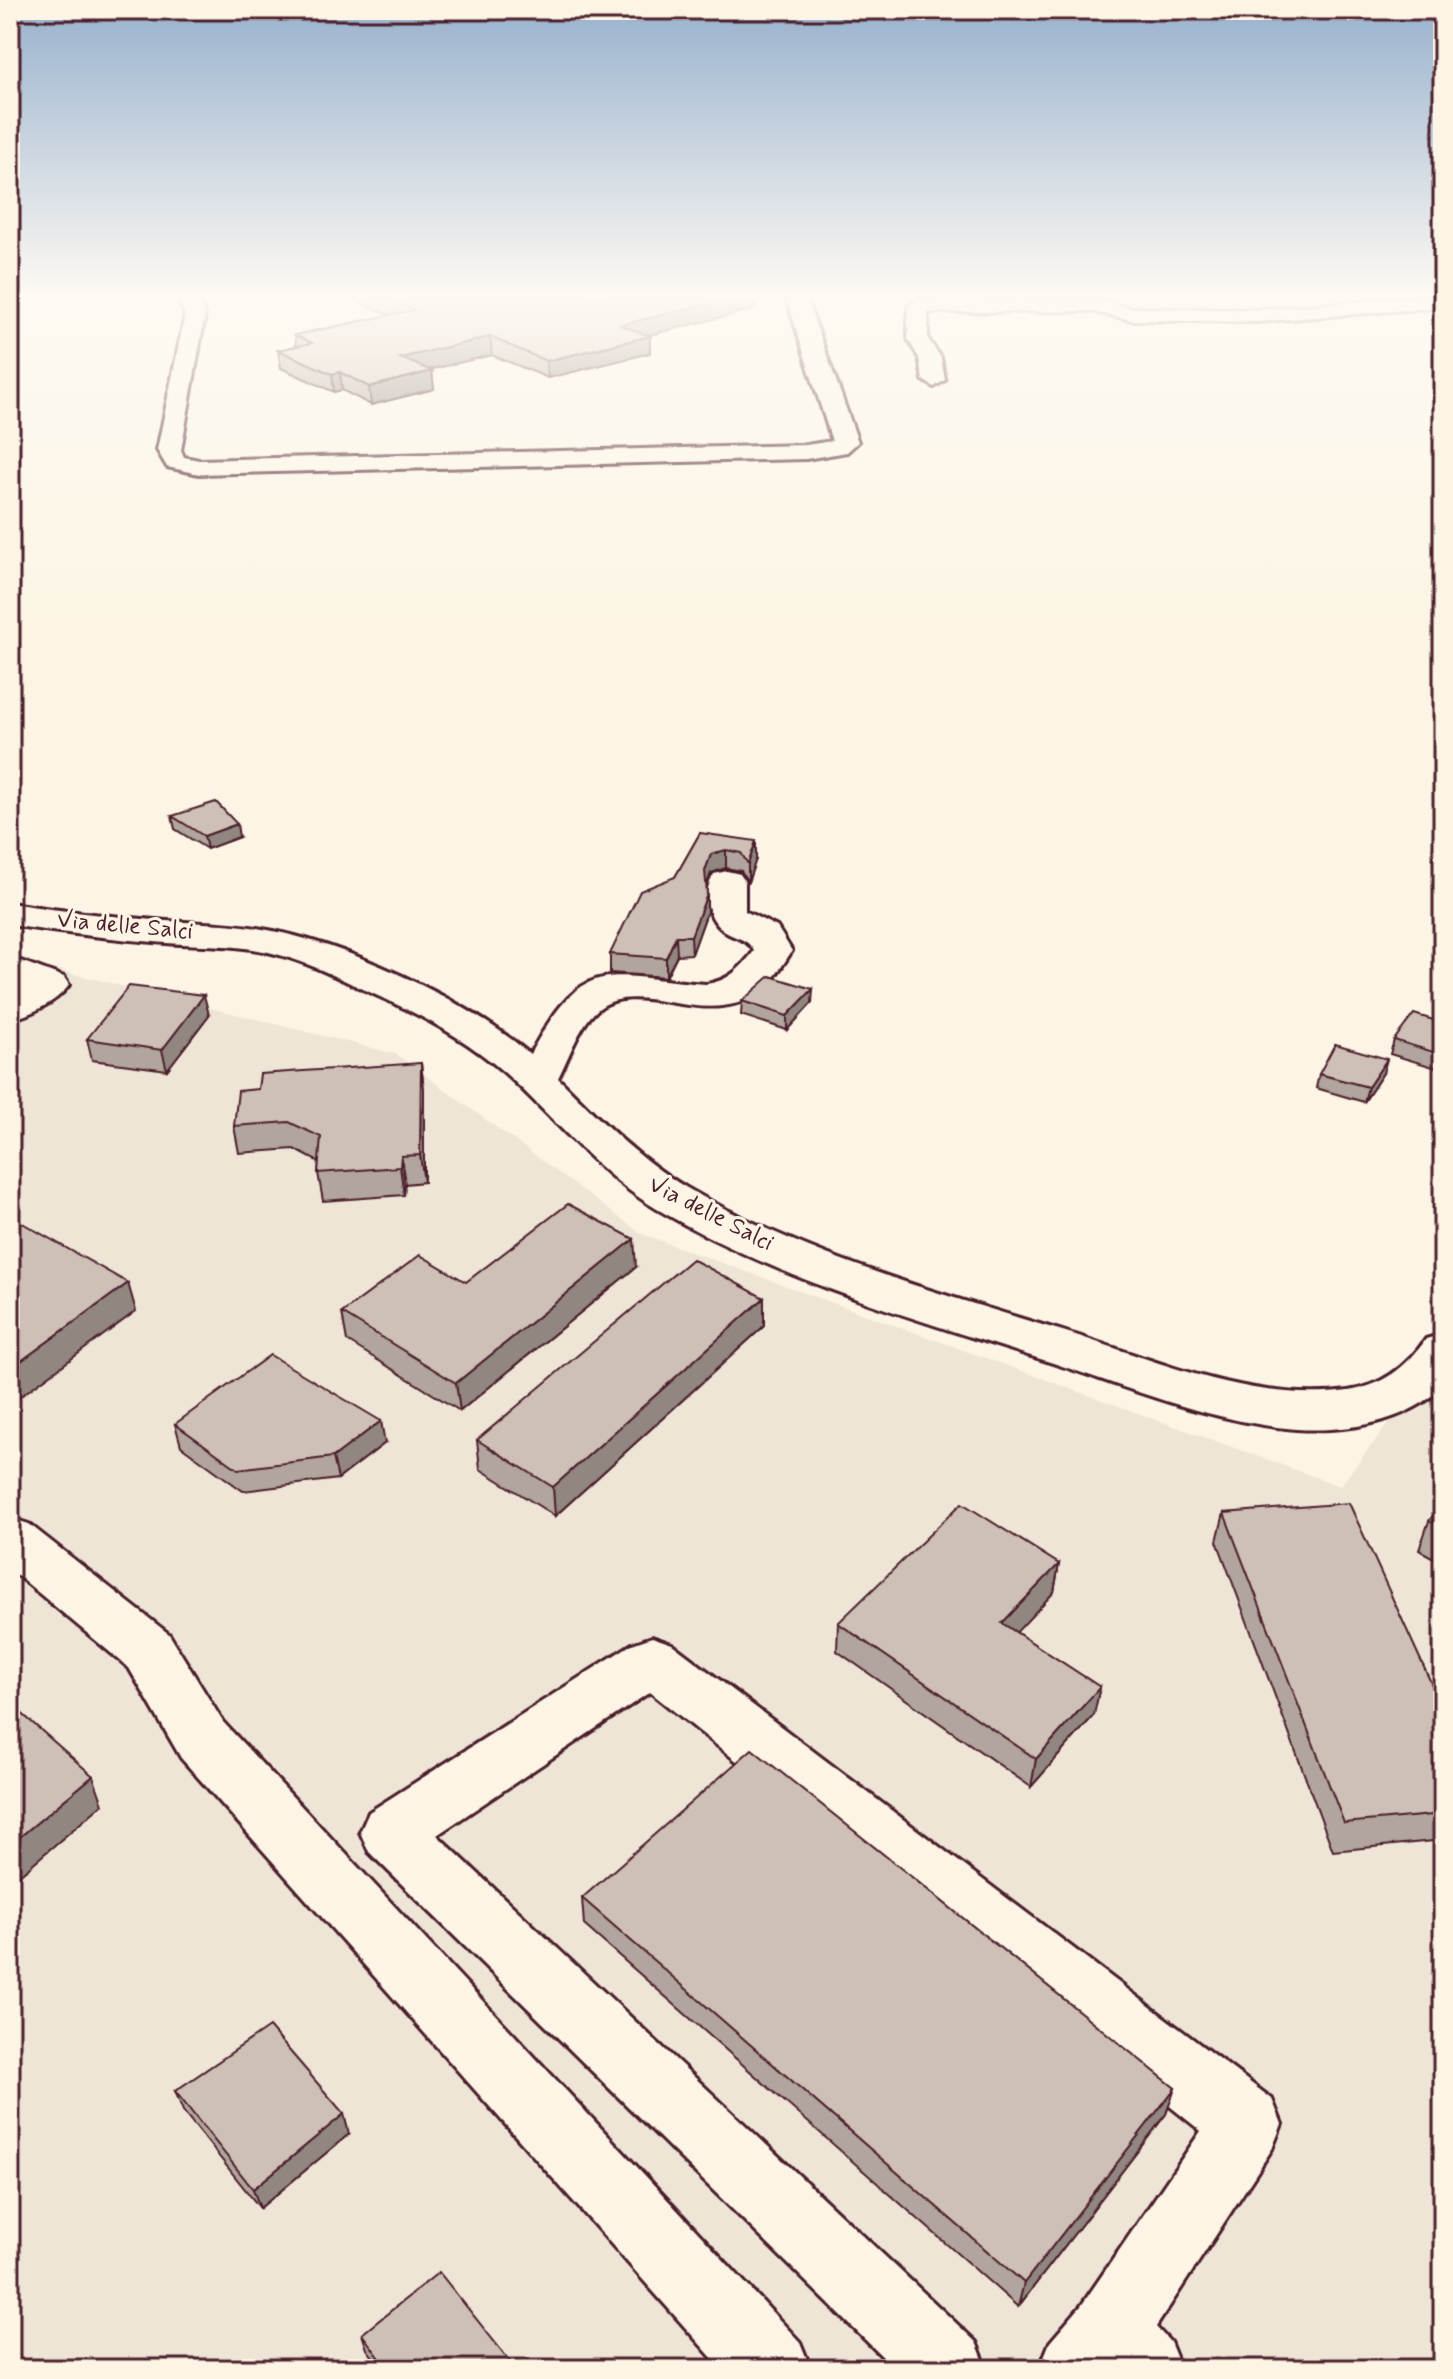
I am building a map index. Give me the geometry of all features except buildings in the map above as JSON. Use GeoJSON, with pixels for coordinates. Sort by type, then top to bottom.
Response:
{"type":"FeatureCollection","features":[{"type":"Feature","properties":{"kind":"street"},"geometry":{"type":"LineString","coordinates":[[177,408],[169,450],[175,462],[199,467],[806,452],[839,447],[846,442],[834,408]]}},
{"type":"Feature","properties":{"kind":"street"},"geometry":{"type":"LineString","coordinates":[[536,1081],[582,1002],[597,991],[625,986],[691,996],[721,995],[745,984],[773,951],[764,935],[739,925],[726,912],[724,896],[727,882]]}},
{"type":"Feature","properties":{"kind":"street"},"geometry":{"type":"LineString","coordinates":[[10,950],[28,917]]}},
{"type":"Feature","properties":{"kind":"street","name":"Via delle Salci"},"geometry":{"type":"LineString","coordinates":[[28,917],[240,936],[296,948],[360,973],[460,1022],[497,1046],[614,1158],[690,1208],[860,1280],[1157,1378],[1257,1404],[1297,1410],[1345,1410],[1408,1390],[1429,1374],[1443,1351]]}},
{"type":"Feature","properties":{"kind":"street"},"geometry":{"type":"LineString","coordinates":[[10,968],[50,985],[10,1008]]}},
{"type":"Feature","properties":{"kind":"street"},"geometry":{"type":"LineString","coordinates":[[10,1539],[149,1651],[202,1740],[773,2369]]}},
{"type":"Feature","properties":{"kind":"street"},"geometry":{"type":"LineString","coordinates":[[949,2369],[391,1832],[652,1661],[1247,2124],[1109,2357]]}},
{"type":"Feature","properties":{"kind":"shaded area"},"geometry":{"type":"Polygon","coordinates":[[[10,958],[396,1054],[642,1234],[1340,1486],[1443,1353],[1443,2369],[10,2369],[10,958]]]}}]}
